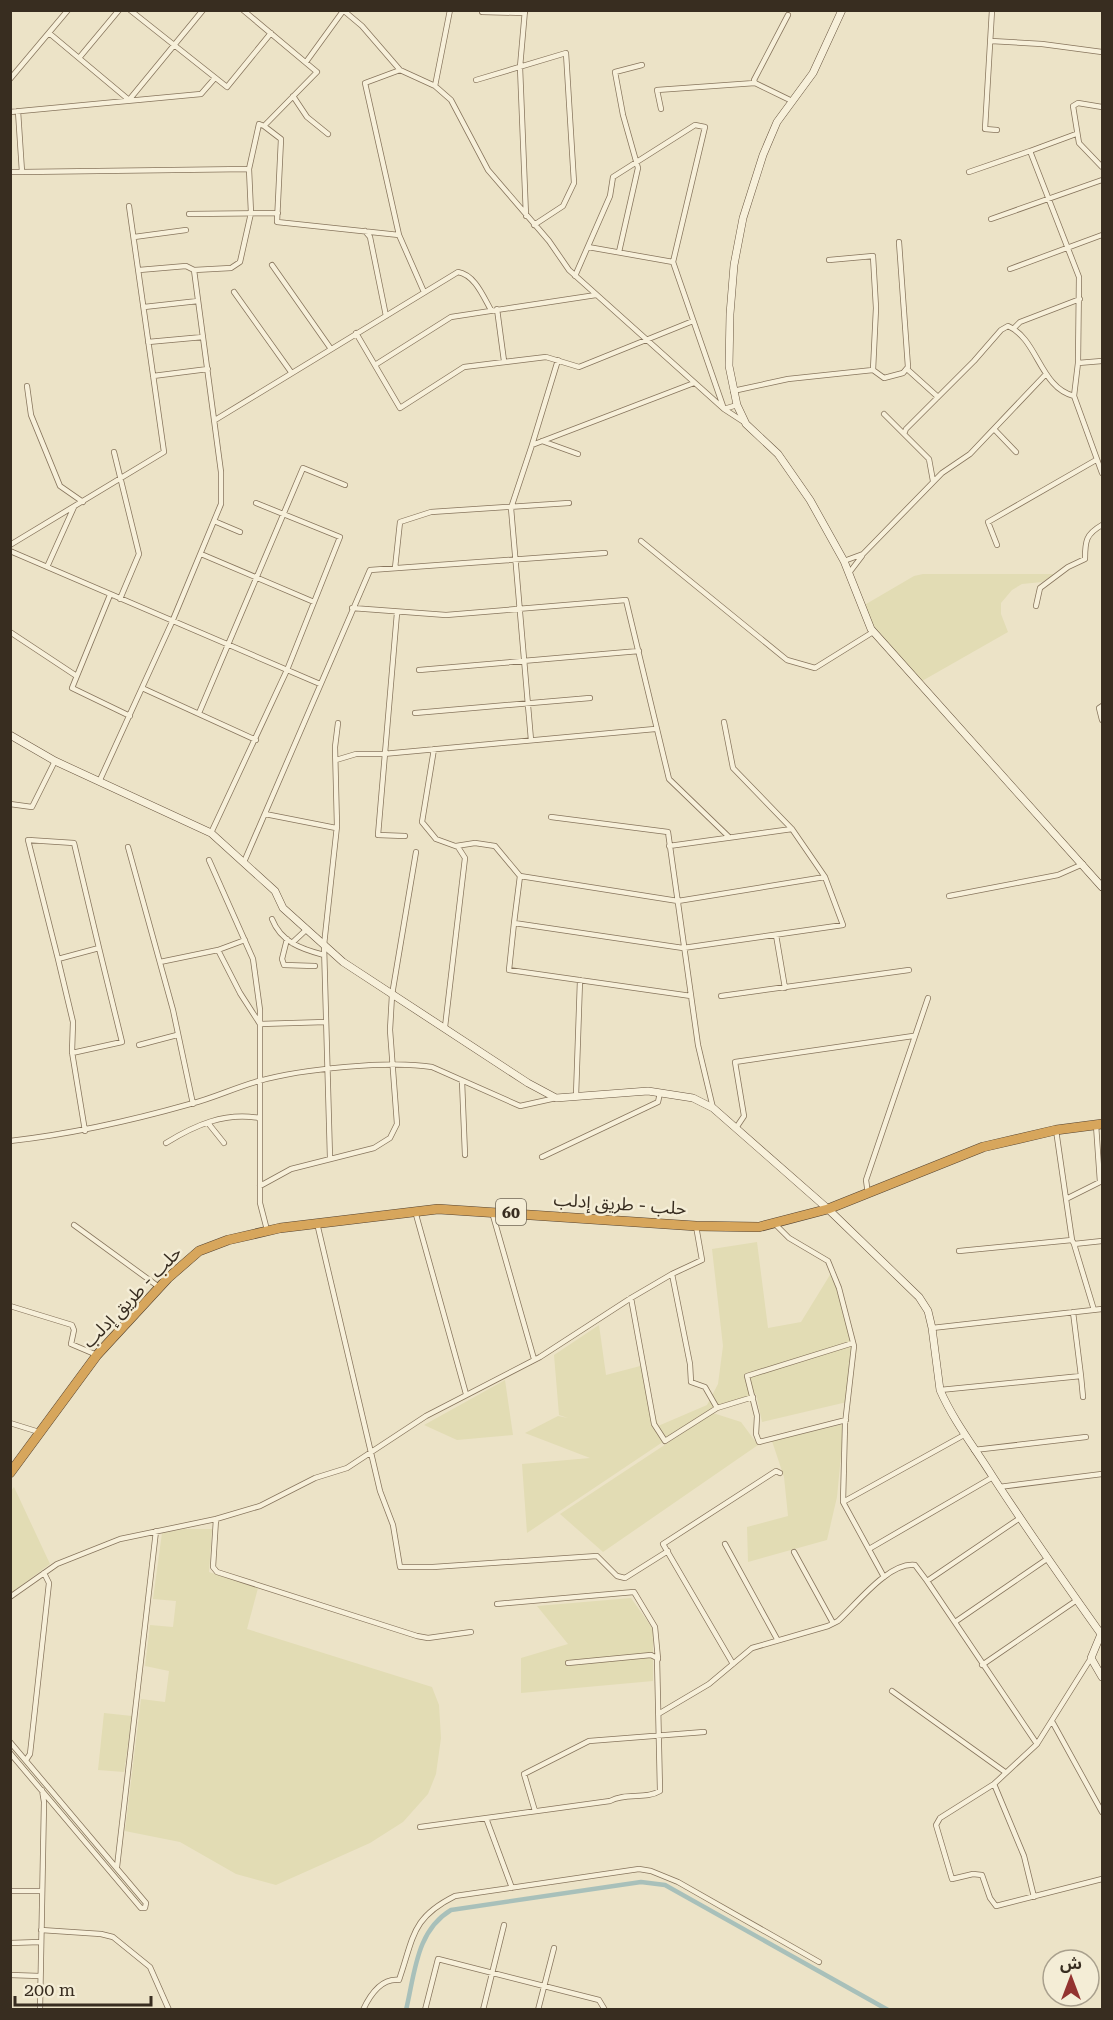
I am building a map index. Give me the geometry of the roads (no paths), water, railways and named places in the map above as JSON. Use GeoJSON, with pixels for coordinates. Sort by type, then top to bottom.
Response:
{"type":"FeatureCollection","features":[{"type":"Feature","properties":{"kind":"highway","name":"حلب - طريق إدلب"},"geometry":{"type":"LineString","coordinates":[[10,1473],[97,1355],[159,1287],[199,1251],[228,1240],[267,1230],[438,1209],[738,1228],[775,1224],[828,1209],[983,1147],[1056,1130],[1099,1125]]}},
{"type":"Feature","properties":{"kind":"street"},"geometry":{"type":"LineString","coordinates":[[10,79],[68,10]]}},
{"type":"Feature","properties":{"kind":"street"},"geometry":{"type":"LineString","coordinates":[[79,58],[119,10]]}},
{"type":"Feature","properties":{"kind":"street"},"geometry":{"type":"LineString","coordinates":[[130,10],[226,87],[271,33]]}},
{"type":"Feature","properties":{"kind":"street"},"geometry":{"type":"LineString","coordinates":[[129,100],[203,10]]}},
{"type":"Feature","properties":{"kind":"street"},"geometry":{"type":"LineString","coordinates":[[243,10],[316,72],[264,126]]}},
{"type":"Feature","properties":{"kind":"street"},"geometry":{"type":"LineString","coordinates":[[435,86],[450,10]]}},
{"type":"Feature","properties":{"kind":"street"},"geometry":{"type":"LineString","coordinates":[[746,424],[737,405],[729,366],[730,314],[738,241],[763,155],[777,122],[813,73],[842,10]]}},
{"type":"Feature","properties":{"kind":"street"},"geometry":{"type":"LineString","coordinates":[[992,10],[985,129],[997,130]]}},
{"type":"Feature","properties":{"kind":"street"},"geometry":{"type":"LineString","coordinates":[[306,62],[343,11],[362,26],[400,70],[435,86],[451,100],[489,170],[575,276],[694,383],[724,409],[746,424],[778,454],[810,500],[844,561],[864,617],[873,632],[1102,887]]}},
{"type":"Feature","properties":{"kind":"street"},"geometry":{"type":"LineString","coordinates":[[482,12],[525,12],[520,67],[526,216]]}},
{"type":"Feature","properties":{"kind":"street"},"geometry":{"type":"LineString","coordinates":[[755,83],[754,80],[788,15]]}},
{"type":"Feature","properties":{"kind":"street"},"geometry":{"type":"LineString","coordinates":[[49,33],[129,100]]}},
{"type":"Feature","properties":{"kind":"street"},"geometry":{"type":"LineString","coordinates":[[991,41],[1042,44],[1102,52]]}},
{"type":"Feature","properties":{"kind":"street"},"geometry":{"type":"LineString","coordinates":[[476,80],[566,53],[574,183],[563,206],[534,225]]}},
{"type":"Feature","properties":{"kind":"street"},"geometry":{"type":"LineString","coordinates":[[619,252],[638,168],[638,159],[622,115],[615,72],[642,65]]}},
{"type":"Feature","properties":{"kind":"street"},"geometry":{"type":"LineString","coordinates":[[400,70],[365,83],[399,235],[424,292]]}},
{"type":"Feature","properties":{"kind":"street"},"geometry":{"type":"LineString","coordinates":[[10,112],[201,94],[215,78]]}},
{"type":"Feature","properties":{"kind":"street"},"geometry":{"type":"LineString","coordinates":[[661,110],[657,90],[755,83],[792,101]]}},
{"type":"Feature","properties":{"kind":"street"},"geometry":{"type":"LineString","coordinates":[[293,96],[307,117],[328,134]]}},
{"type":"Feature","properties":{"kind":"street"},"geometry":{"type":"LineString","coordinates":[[1102,106],[1074,104],[1076,134],[1081,147],[1102,167]]}},
{"type":"Feature","properties":{"kind":"street"},"geometry":{"type":"LineString","coordinates":[[18,111],[22,172]]}},
{"type":"Feature","properties":{"kind":"street"},"geometry":{"type":"LineString","coordinates":[[139,270],[186,266],[194,270],[231,268],[240,262],[251,213],[249,169],[259,124],[281,139],[277,222],[399,235]]}},
{"type":"Feature","properties":{"kind":"street"},"geometry":{"type":"LineString","coordinates":[[575,276],[609,196],[612,177],[695,125],[705,127],[673,262],[724,409]]}},
{"type":"Feature","properties":{"kind":"street"},"geometry":{"type":"LineString","coordinates":[[969,172],[1076,134]]}},
{"type":"Feature","properties":{"kind":"street"},"geometry":{"type":"LineString","coordinates":[[1030,151],[1079,277],[1078,363],[1074,396],[1102,473]]}},
{"type":"Feature","properties":{"kind":"street"},"geometry":{"type":"LineString","coordinates":[[10,172],[120,173],[249,169]]}},
{"type":"Feature","properties":{"kind":"street"},"geometry":{"type":"LineString","coordinates":[[991,219],[1102,180]]}},
{"type":"Feature","properties":{"kind":"street"},"geometry":{"type":"LineString","coordinates":[[10,545],[164,452],[129,206]]}},
{"type":"Feature","properties":{"kind":"street"},"geometry":{"type":"LineString","coordinates":[[189,214],[278,213]]}},
{"type":"Feature","properties":{"kind":"street"},"geometry":{"type":"LineString","coordinates":[[134,237],[186,230]]}},
{"type":"Feature","properties":{"kind":"street"},"geometry":{"type":"LineString","coordinates":[[365,231],[370,237],[386,316]]}},
{"type":"Feature","properties":{"kind":"street"},"geometry":{"type":"LineString","coordinates":[[1010,269],[1102,237]]}},
{"type":"Feature","properties":{"kind":"street"},"geometry":{"type":"LineString","coordinates":[[733,391],[788,379],[873,370],[884,378],[903,373],[907,369],[908,336],[899,242]]}},
{"type":"Feature","properties":{"kind":"street"},"geometry":{"type":"LineString","coordinates":[[588,247],[673,262]]}},
{"type":"Feature","properties":{"kind":"street"},"geometry":{"type":"LineString","coordinates":[[829,260],[873,256],[876,308],[873,370]]}},
{"type":"Feature","properties":{"kind":"street"},"geometry":{"type":"LineString","coordinates":[[272,265],[331,349]]}},
{"type":"Feature","properties":{"kind":"street"},"geometry":{"type":"LineString","coordinates":[[99,782],[172,622],[221,504],[221,472],[215,420],[194,270]]}},
{"type":"Feature","properties":{"kind":"street"},"geometry":{"type":"LineString","coordinates":[[215,420],[458,272],[465,273],[477,285],[491,310]]}},
{"type":"Feature","properties":{"kind":"street"},"geometry":{"type":"LineString","coordinates":[[234,292],[291,372]]}},
{"type":"Feature","properties":{"kind":"street"},"geometry":{"type":"LineString","coordinates":[[375,365],[452,317],[596,295]]}},
{"type":"Feature","properties":{"kind":"street"},"geometry":{"type":"LineString","coordinates":[[1014,328],[1020,322],[1080,299]]}},
{"type":"Feature","properties":{"kind":"street"},"geometry":{"type":"LineString","coordinates":[[144,307],[198,301]]}},
{"type":"Feature","properties":{"kind":"street"},"geometry":{"type":"LineString","coordinates":[[497,309],[504,361]]}},
{"type":"Feature","properties":{"kind":"street"},"geometry":{"type":"LineString","coordinates":[[356,333],[400,408],[465,367],[546,357],[579,366],[693,321]]}},
{"type":"Feature","properties":{"kind":"street"},"geometry":{"type":"LineString","coordinates":[[904,434],[1001,330],[1008,326],[1014,328],[1025,340],[1046,374],[1060,388],[1074,396]]}},
{"type":"Feature","properties":{"kind":"street"},"geometry":{"type":"LineString","coordinates":[[148,342],[203,337]]}},
{"type":"Feature","properties":{"kind":"street"},"geometry":{"type":"LineString","coordinates":[[531,740],[511,508],[558,360]]}},
{"type":"Feature","properties":{"kind":"street"},"geometry":{"type":"LineString","coordinates":[[1078,363],[1102,361]]}},
{"type":"Feature","properties":{"kind":"street"},"geometry":{"type":"LineString","coordinates":[[153,376],[208,369]]}},
{"type":"Feature","properties":{"kind":"street"},"geometry":{"type":"LineString","coordinates":[[907,369],[938,397]]}},
{"type":"Feature","properties":{"kind":"street"},"geometry":{"type":"LineString","coordinates":[[849,573],[863,554],[933,482],[970,454],[1046,374]]}},
{"type":"Feature","properties":{"kind":"street"},"geometry":{"type":"LineString","coordinates":[[532,445],[694,383]]}},
{"type":"Feature","properties":{"kind":"street"},"geometry":{"type":"LineString","coordinates":[[27,386],[31,415],[60,486],[83,502]]}},
{"type":"Feature","properties":{"kind":"street"},"geometry":{"type":"LineString","coordinates":[[724,409],[737,405]]}},
{"type":"Feature","properties":{"kind":"street"},"geometry":{"type":"LineString","coordinates":[[884,414],[929,459],[933,482]]}},
{"type":"Feature","properties":{"kind":"street"},"geometry":{"type":"LineString","coordinates":[[994,429],[1016,452]]}},
{"type":"Feature","properties":{"kind":"street"},"geometry":{"type":"LineString","coordinates":[[542,441],[578,454]]}},
{"type":"Feature","properties":{"kind":"street"},"geometry":{"type":"LineString","coordinates":[[114,452],[139,554],[120,600]]}},
{"type":"Feature","properties":{"kind":"street"},"geometry":{"type":"LineString","coordinates":[[997,545],[988,522],[1096,460]]}},
{"type":"Feature","properties":{"kind":"street"},"geometry":{"type":"LineString","coordinates":[[200,713],[303,468],[345,485]]}},
{"type":"Feature","properties":{"kind":"street"},"geometry":{"type":"LineString","coordinates":[[211,833],[287,670],[340,537],[256,503]]}},
{"type":"Feature","properties":{"kind":"street"},"geometry":{"type":"LineString","coordinates":[[395,568],[400,522],[431,512],[569,503]]}},
{"type":"Feature","properties":{"kind":"street"},"geometry":{"type":"LineString","coordinates":[[47,567],[74,507]]}},
{"type":"Feature","properties":{"kind":"street"},"geometry":{"type":"LineString","coordinates":[[214,521],[240,532]]}},
{"type":"Feature","properties":{"kind":"street"},"geometry":{"type":"LineString","coordinates":[[1036,606],[1040,588],[1068,567],[1084,559],[1085,539],[1091,531],[1102,525]]}},
{"type":"Feature","properties":{"kind":"street"},"geometry":{"type":"LineString","coordinates":[[641,541],[787,660],[815,668],[873,632]]}},
{"type":"Feature","properties":{"kind":"street"},"geometry":{"type":"LineString","coordinates":[[10,551],[320,684]]}},
{"type":"Feature","properties":{"kind":"street"},"geometry":{"type":"LineString","coordinates":[[244,862],[370,570],[605,553]]}},
{"type":"Feature","properties":{"kind":"street"},"geometry":{"type":"LineString","coordinates":[[201,554],[314,602]]}},
{"type":"Feature","properties":{"kind":"street"},"geometry":{"type":"LineString","coordinates":[[844,561],[863,554]]}},
{"type":"Feature","properties":{"kind":"street"},"geometry":{"type":"LineString","coordinates":[[110,595],[75,675],[72,688],[130,716]]}},
{"type":"Feature","properties":{"kind":"street"},"geometry":{"type":"LineString","coordinates":[[352,608],[446,615],[626,600],[655,729],[669,779],[729,837]]}},
{"type":"Feature","properties":{"kind":"street"},"geometry":{"type":"LineString","coordinates":[[397,613],[383,754],[378,835],[405,836]]}},
{"type":"Feature","properties":{"kind":"street"},"geometry":{"type":"LineString","coordinates":[[10,632],[75,675]]}},
{"type":"Feature","properties":{"kind":"street"},"geometry":{"type":"LineString","coordinates":[[419,669],[639,651]]}},
{"type":"Feature","properties":{"kind":"street"},"geometry":{"type":"LineString","coordinates":[[142,688],[256,740]]}},
{"type":"Feature","properties":{"kind":"street"},"geometry":{"type":"LineString","coordinates":[[414,713],[590,698]]}},
{"type":"Feature","properties":{"kind":"street"},"geometry":{"type":"LineString","coordinates":[[1102,706],[1099,710],[1102,720]]}},
{"type":"Feature","properties":{"kind":"street"},"geometry":{"type":"LineString","coordinates":[[514,923],[683,948],[843,925],[825,877],[792,829],[733,768],[724,722]]}},
{"type":"Feature","properties":{"kind":"street"},"geometry":{"type":"LineString","coordinates":[[330,1158],[324,945],[336,828],[338,723]]}},
{"type":"Feature","properties":{"kind":"street"},"geometry":{"type":"LineString","coordinates":[[336,760],[356,754],[383,754],[655,729]]}},
{"type":"Feature","properties":{"kind":"street"},"geometry":{"type":"LineString","coordinates":[[10,735],[54,761],[211,833],[275,891],[283,908],[343,962],[528,1083],[556,1098]]}},
{"type":"Feature","properties":{"kind":"street"},"geometry":{"type":"LineString","coordinates":[[434,749],[422,822],[436,839],[462,850],[465,858],[445,1027]]}},
{"type":"Feature","properties":{"kind":"street"},"geometry":{"type":"LineString","coordinates":[[10,804],[32,807],[54,761]]}},
{"type":"Feature","properties":{"kind":"street"},"geometry":{"type":"LineString","coordinates":[[265,814],[336,828]]}},
{"type":"Feature","properties":{"kind":"street"},"geometry":{"type":"LineString","coordinates":[[550,817],[668,832],[698,1045],[713,1108]]}},
{"type":"Feature","properties":{"kind":"street"},"geometry":{"type":"LineString","coordinates":[[669,846],[792,829]]}},
{"type":"Feature","properties":{"kind":"street"},"geometry":{"type":"LineString","coordinates":[[72,1053],[122,1042],[74,843],[28,840],[73,1022],[72,1053],[85,1131]]}},
{"type":"Feature","properties":{"kind":"street"},"geometry":{"type":"LineString","coordinates":[[456,846],[475,843],[495,846],[520,876],[678,900],[825,877]]}},
{"type":"Feature","properties":{"kind":"street"},"geometry":{"type":"LineString","coordinates":[[128,847],[160,962],[193,1104]]}},
{"type":"Feature","properties":{"kind":"street"},"geometry":{"type":"LineString","coordinates":[[260,1186],[291,1169],[374,1148],[390,1138],[397,1124],[390,1030],[392,995],[416,852]]}},
{"type":"Feature","properties":{"kind":"street"},"geometry":{"type":"LineString","coordinates":[[209,860],[253,959],[258,982],[260,1203],[267,1230]]}},
{"type":"Feature","properties":{"kind":"street"},"geometry":{"type":"LineString","coordinates":[[949,896],[1058,875],[1083,864]]}},
{"type":"Feature","properties":{"kind":"street"},"geometry":{"type":"LineString","coordinates":[[520,876],[509,970],[691,996]]}},
{"type":"Feature","properties":{"kind":"street"},"geometry":{"type":"LineString","coordinates":[[272,919],[277,933],[302,949],[324,954]]}},
{"type":"Feature","properties":{"kind":"street"},"geometry":{"type":"LineString","coordinates":[[292,943],[307,929]]}},
{"type":"Feature","properties":{"kind":"street"},"geometry":{"type":"LineString","coordinates":[[776,935],[785,987]]}},
{"type":"Feature","properties":{"kind":"street"},"geometry":{"type":"LineString","coordinates":[[286,939],[282,959],[284,965],[315,966]]}},
{"type":"Feature","properties":{"kind":"street"},"geometry":{"type":"LineString","coordinates":[[160,962],[218,950],[245,940]]}},
{"type":"Feature","properties":{"kind":"street"},"geometry":{"type":"LineString","coordinates":[[58,959],[99,948]]}},
{"type":"Feature","properties":{"kind":"street"},"geometry":{"type":"LineString","coordinates":[[218,950],[240,993],[260,1024]]}},
{"type":"Feature","properties":{"kind":"street"},"geometry":{"type":"LineString","coordinates":[[721,996],[909,970]]}},
{"type":"Feature","properties":{"kind":"street"},"geometry":{"type":"LineString","coordinates":[[576,1096],[580,980]]}},
{"type":"Feature","properties":{"kind":"street"},"geometry":{"type":"LineString","coordinates":[[868,1194],[866,1180],[913,1036],[928,998]]}},
{"type":"Feature","properties":{"kind":"street"},"geometry":{"type":"LineString","coordinates":[[260,1024],[326,1022]]}},
{"type":"Feature","properties":{"kind":"street"},"geometry":{"type":"LineString","coordinates":[[139,1045],[177,1035]]}},
{"type":"Feature","properties":{"kind":"street"},"geometry":{"type":"LineString","coordinates":[[736,1128],[744,1116],[735,1062],[913,1036]]}},
{"type":"Feature","properties":{"kind":"street"},"geometry":{"type":"LineString","coordinates":[[10,1141],[85,1131],[193,1104],[258,1081],[327,1070],[394,1066],[432,1067],[520,1106],[556,1098],[648,1092],[693,1098],[713,1108],[828,1209],[920,1297],[928,1311],[932,1328],[940,1390],[964,1435],[1047,1559],[1102,1633],[1091,1658],[1038,1744],[994,1784],[940,1818],[936,1825],[952,1879],[973,1874],[982,1875],[990,1898],[996,1906],[1102,1879]]}},
{"type":"Feature","properties":{"kind":"street"},"geometry":{"type":"LineString","coordinates":[[462,1081],[465,1155]]}},
{"type":"Feature","properties":{"kind":"street"},"geometry":{"type":"LineString","coordinates":[[542,1157],[658,1102],[660,1093]]}},
{"type":"Feature","properties":{"kind":"street"},"geometry":{"type":"LineString","coordinates":[[166,1143],[218,1118],[241,1115],[259,1118]]}},
{"type":"Feature","properties":{"kind":"street"},"geometry":{"type":"LineString","coordinates":[[208,1123],[224,1143]]}},
{"type":"Feature","properties":{"kind":"street"},"geometry":{"type":"LineString","coordinates":[[1066,1199],[1100,1182],[1099,1125]]}},
{"type":"Feature","properties":{"kind":"street"},"geometry":{"type":"LineString","coordinates":[[1056,1130],[1073,1242],[1094,1310]]}},
{"type":"Feature","properties":{"kind":"street"},"geometry":{"type":"LineString","coordinates":[[415,1211],[466,1394]]}},
{"type":"Feature","properties":{"kind":"street"},"geometry":{"type":"LineString","coordinates":[[492,1211],[534,1359]]}},
{"type":"Feature","properties":{"kind":"street"},"geometry":{"type":"LineString","coordinates":[[317,1223],[371,1454],[395,1534],[400,1567],[433,1567],[597,1556],[618,1576],[625,1578],[668,1551]]}},
{"type":"Feature","properties":{"kind":"street"},"geometry":{"type":"LineString","coordinates":[[775,1224],[789,1238],[820,1254],[831,1264],[854,1343],[854,1365],[846,1420],[843,1502],[884,1577]]}},
{"type":"Feature","properties":{"kind":"street"},"geometry":{"type":"LineString","coordinates":[[74,1225],[159,1287]]}},
{"type":"Feature","properties":{"kind":"street"},"geometry":{"type":"LineString","coordinates":[[10,1597],[57,1564],[120,1539],[216,1519],[260,1506],[315,1478],[347,1468],[426,1416],[534,1359],[631,1298],[672,1274],[702,1260],[696,1226]]}},
{"type":"Feature","properties":{"kind":"street"},"geometry":{"type":"LineString","coordinates":[[959,1251],[1102,1241]]}},
{"type":"Feature","properties":{"kind":"street"},"geometry":{"type":"LineString","coordinates":[[672,1274],[691,1382],[705,1387],[717,1408]]}},
{"type":"Feature","properties":{"kind":"street"},"geometry":{"type":"LineString","coordinates":[[631,1298],[654,1424],[665,1441],[717,1408],[753,1397]]}},
{"type":"Feature","properties":{"kind":"street"},"geometry":{"type":"LineString","coordinates":[[10,1306],[72,1325],[74,1330],[71,1344],[97,1355]]}},
{"type":"Feature","properties":{"kind":"street"},"geometry":{"type":"LineString","coordinates":[[932,1328],[1102,1309]]}},
{"type":"Feature","properties":{"kind":"street"},"geometry":{"type":"LineString","coordinates":[[1073,1312],[1083,1397]]}},
{"type":"Feature","properties":{"kind":"street"},"geometry":{"type":"LineString","coordinates":[[846,1420],[759,1442],[756,1434],[757,1416],[747,1376],[854,1343]]}},
{"type":"Feature","properties":{"kind":"street"},"geometry":{"type":"LineString","coordinates":[[940,1390],[1081,1376]]}},
{"type":"Feature","properties":{"kind":"street"},"geometry":{"type":"LineString","coordinates":[[10,1423],[39,1431]]}},
{"type":"Feature","properties":{"kind":"street"},"geometry":{"type":"LineString","coordinates":[[843,1502],[964,1435]]}},
{"type":"Feature","properties":{"kind":"street"},"geometry":{"type":"LineString","coordinates":[[974,1450],[1086,1437]]}},
{"type":"Feature","properties":{"kind":"street"},"geometry":{"type":"LineString","coordinates":[[733,1664],[663,1544],[776,1472],[780,1473]]}},
{"type":"Feature","properties":{"kind":"street"},"geometry":{"type":"LineString","coordinates":[[999,1487],[1102,1474]]}},
{"type":"Feature","properties":{"kind":"street"},"geometry":{"type":"LineString","coordinates":[[869,1548],[993,1477]]}},
{"type":"Feature","properties":{"kind":"street"},"geometry":{"type":"LineString","coordinates":[[927,1581],[1020,1518]]}},
{"type":"Feature","properties":{"kind":"street"},"geometry":{"type":"LineString","coordinates":[[216,1519],[213,1567],[217,1572],[417,1636],[428,1638],[471,1632]]}},
{"type":"Feature","properties":{"kind":"street"},"geometry":{"type":"LineString","coordinates":[[117,1867],[156,1531]]}},
{"type":"Feature","properties":{"kind":"street"},"geometry":{"type":"LineString","coordinates":[[725,1544],[777,1639]]}},
{"type":"Feature","properties":{"kind":"street"},"geometry":{"type":"LineString","coordinates":[[794,1552],[833,1623]]}},
{"type":"Feature","properties":{"kind":"street"},"geometry":{"type":"LineString","coordinates":[[955,1622],[1047,1559]]}},
{"type":"Feature","properties":{"kind":"street"},"geometry":{"type":"LineString","coordinates":[[660,1713],[709,1684],[752,1648],[833,1623],[884,1577],[908,1564],[915,1565],[927,1581],[982,1665],[1038,1744]]}},
{"type":"Feature","properties":{"kind":"street"},"geometry":{"type":"LineString","coordinates":[[26,1760],[30,1754],[49,1583],[44,1573]]}},
{"type":"Feature","properties":{"kind":"street"},"geometry":{"type":"LineString","coordinates":[[420,1827],[610,1802],[620,1796],[655,1794],[660,1791],[660,1713],[655,1627],[634,1592],[497,1604]]}},
{"type":"Feature","properties":{"kind":"street"},"geometry":{"type":"LineString","coordinates":[[982,1665],[1077,1600]]}},
{"type":"Feature","properties":{"kind":"street"},"geometry":{"type":"LineString","coordinates":[[568,1663],[651,1655],[657,1658],[658,1665]]}},
{"type":"Feature","properties":{"kind":"street"},"geometry":{"type":"LineString","coordinates":[[1091,1658],[1102,1677]]}},
{"type":"Feature","properties":{"kind":"street"},"geometry":{"type":"LineString","coordinates":[[892,1691],[1005,1772]]}},
{"type":"Feature","properties":{"kind":"street"},"geometry":{"type":"LineString","coordinates":[[1053,1723],[1102,1812]]}},
{"type":"Feature","properties":{"kind":"street"},"geometry":{"type":"LineString","coordinates":[[535,1811],[524,1774],[589,1741],[704,1732]]}},
{"type":"Feature","properties":{"kind":"street"},"geometry":{"type":"LineString","coordinates":[[10,1742],[117,1867],[147,1904],[145,1908],[141,1908],[10,1753]]}},
{"type":"Feature","properties":{"kind":"street"},"geometry":{"type":"LineString","coordinates":[[40,2010],[44,1802],[42,1779]]}},
{"type":"Feature","properties":{"kind":"street"},"geometry":{"type":"LineString","coordinates":[[994,1784],[1024,1856],[1034,1897]]}},
{"type":"Feature","properties":{"kind":"street"},"geometry":{"type":"LineString","coordinates":[[486,1818],[512,1888]]}},
{"type":"Feature","properties":{"kind":"street"},"geometry":{"type":"LineString","coordinates":[[363,2010],[374,1989],[392,1979],[399,1980],[417,1926],[431,1908],[455,1896],[639,1869],[651,1870],[678,1882],[819,1962]]}},
{"type":"Feature","properties":{"kind":"street"},"geometry":{"type":"LineString","coordinates":[[10,1891],[42,1891]]}},
{"type":"Feature","properties":{"kind":"street"},"geometry":{"type":"LineString","coordinates":[[483,2010],[504,1925]]}},
{"type":"Feature","properties":{"kind":"street"},"geometry":{"type":"LineString","coordinates":[[42,1930],[101,1934],[113,1937],[150,1967],[170,2010]]}},
{"type":"Feature","properties":{"kind":"street"},"geometry":{"type":"LineString","coordinates":[[10,1943],[40,1942]]}},
{"type":"Feature","properties":{"kind":"street"},"geometry":{"type":"LineString","coordinates":[[538,2010],[554,1948]]}},
{"type":"Feature","properties":{"kind":"street"},"geometry":{"type":"LineString","coordinates":[[425,2010],[438,1959],[599,2000],[604,2010]]}},
{"type":"Feature","properties":{"kind":"street"},"geometry":{"type":"LineString","coordinates":[[10,1975],[40,1976]]}},
{"type":"Feature","properties":{"kind":"waterway"},"geometry":{"type":"LineString","coordinates":[[406,2010],[415,1968],[424,1941],[430,1929],[451,1910],[641,1882],[665,1885],[888,2010]]}}]}
